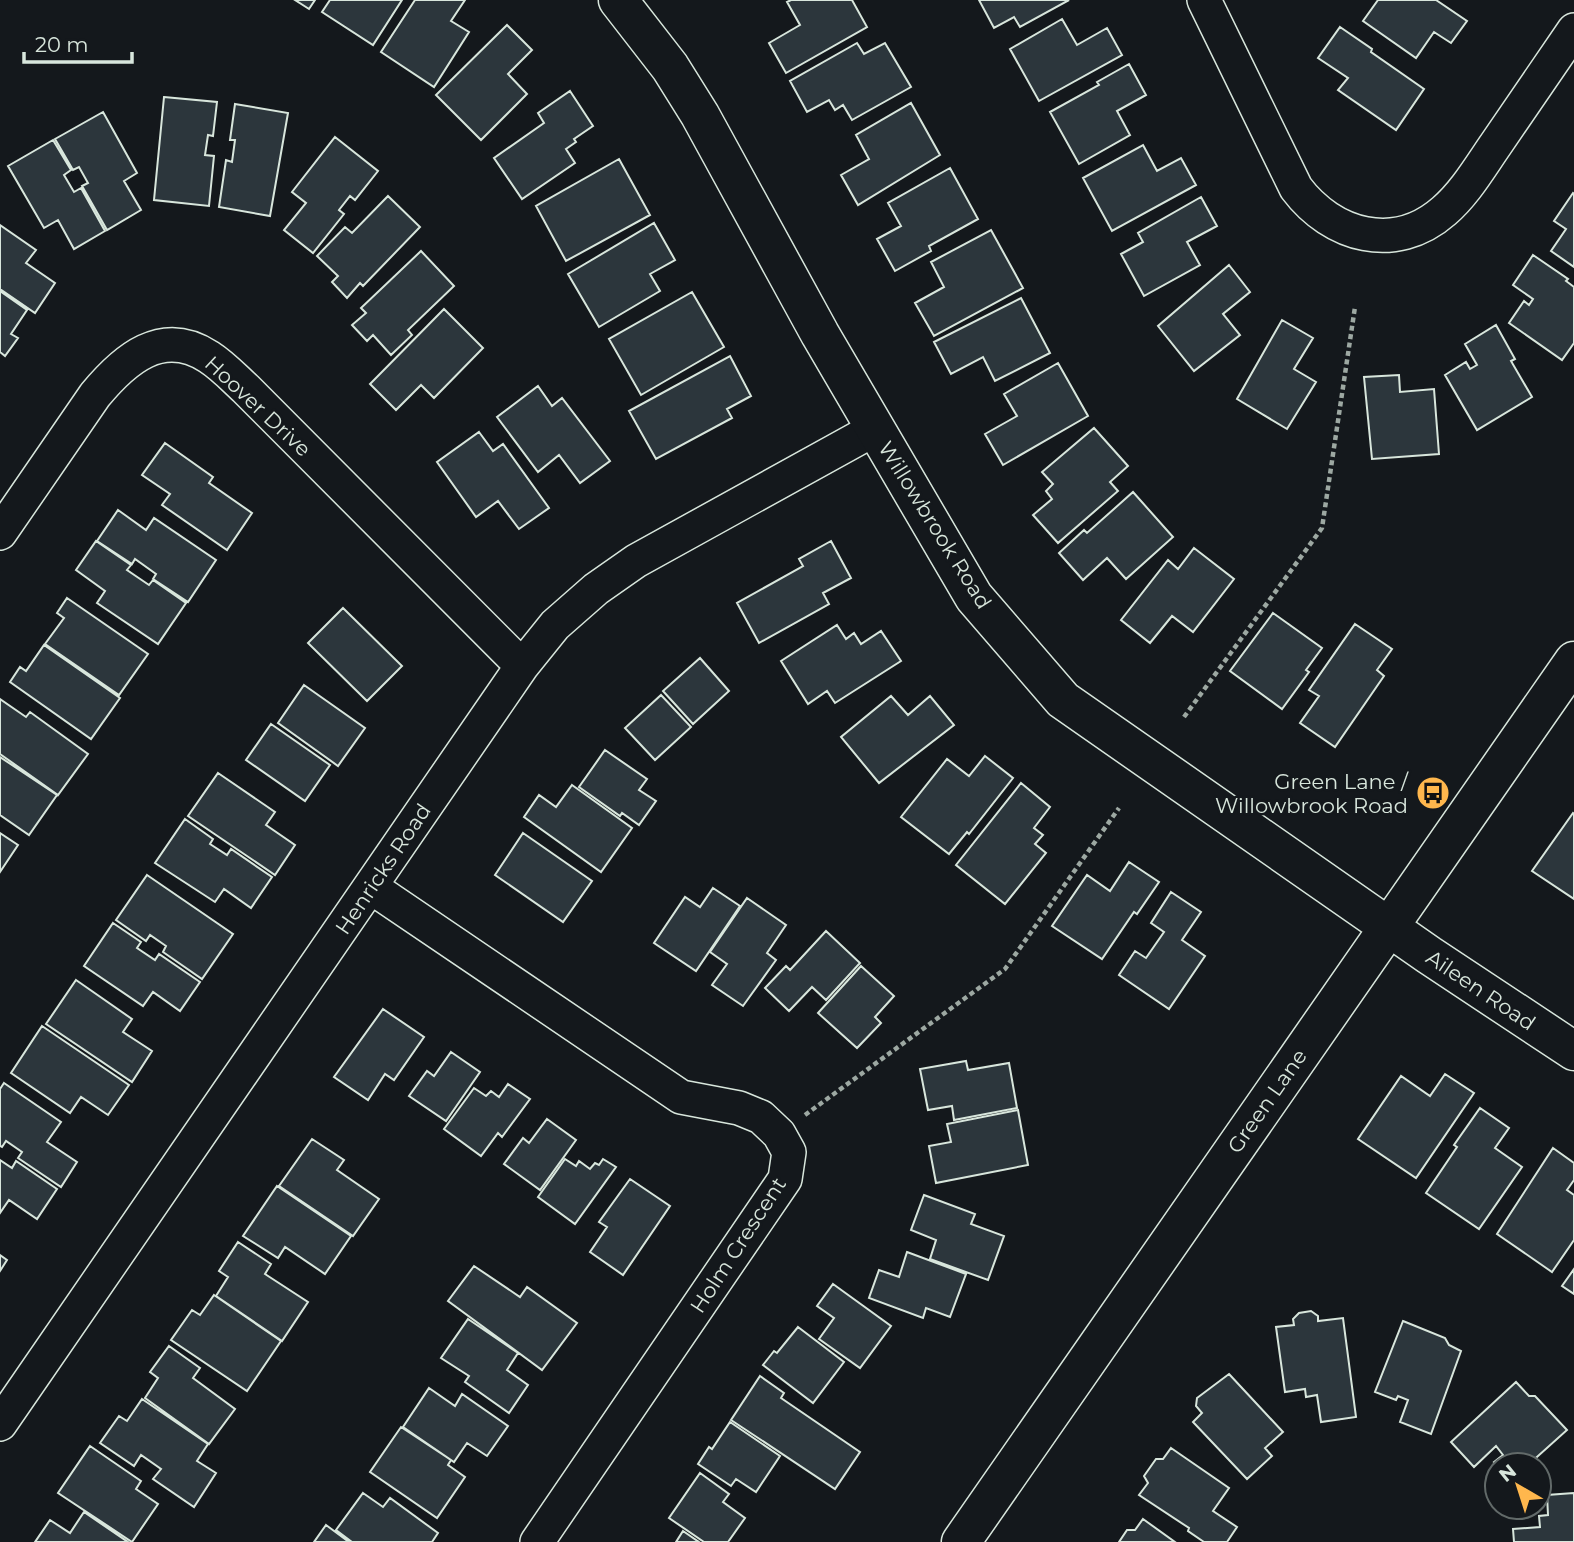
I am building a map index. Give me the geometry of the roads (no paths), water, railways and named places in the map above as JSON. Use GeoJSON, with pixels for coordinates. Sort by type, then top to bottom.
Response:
{"type":"FeatureCollection","features":[{"type":"Feature","properties":{"kind":"street","name":"Willowbrook Road"},"geometry":{"type":"LineString","coordinates":[[618,0],[670,67],[700,115],[820,334],[974,597],[1063,700],[1389,927]]}},
{"type":"Feature","properties":{"kind":"street"},"geometry":{"type":"LineString","coordinates":[[1204,0],[1296,187],[1306,201],[1334,223],[1371,235],[1409,231],[1426,224],[1455,201],[1574,30]]}},
{"type":"Feature","properties":{"kind":"street","name":"Hoover Drive"},"geometry":{"type":"LineString","coordinates":[[0,533],[112,374],[146,349],[168,345],[188,347],[208,356],[246,389],[522,666]]}},
{"type":"Feature","properties":{"kind":"street","name":"Henricks Road"},"geometry":{"type":"LineString","coordinates":[[0,1424],[522,666],[555,625],[596,589],[636,561],[875,429]]}},
{"type":"Feature","properties":{"kind":"street","name":"Green Lane"},"geometry":{"type":"LineString","coordinates":[[961,1542],[1574,661]]}},
{"type":"Feature","properties":{"kind":"street","name":"Holm Crescent"},"geometry":{"type":"LineString","coordinates":[[371,887],[681,1097],[739,1108],[761,1117],[779,1134],[789,1152],[785,1179],[537,1542]]}},
{"type":"Feature","properties":{"kind":"street","name":"Aileen Road"},"geometry":{"type":"LineString","coordinates":[[1389,927],[1574,1051]]}},
{"type":"Feature","properties":{"kind":"place","name":"Green Lane / Willowbrook Road"},"geometry":{"type":"Point","coordinates":[1433,793]}}]}
